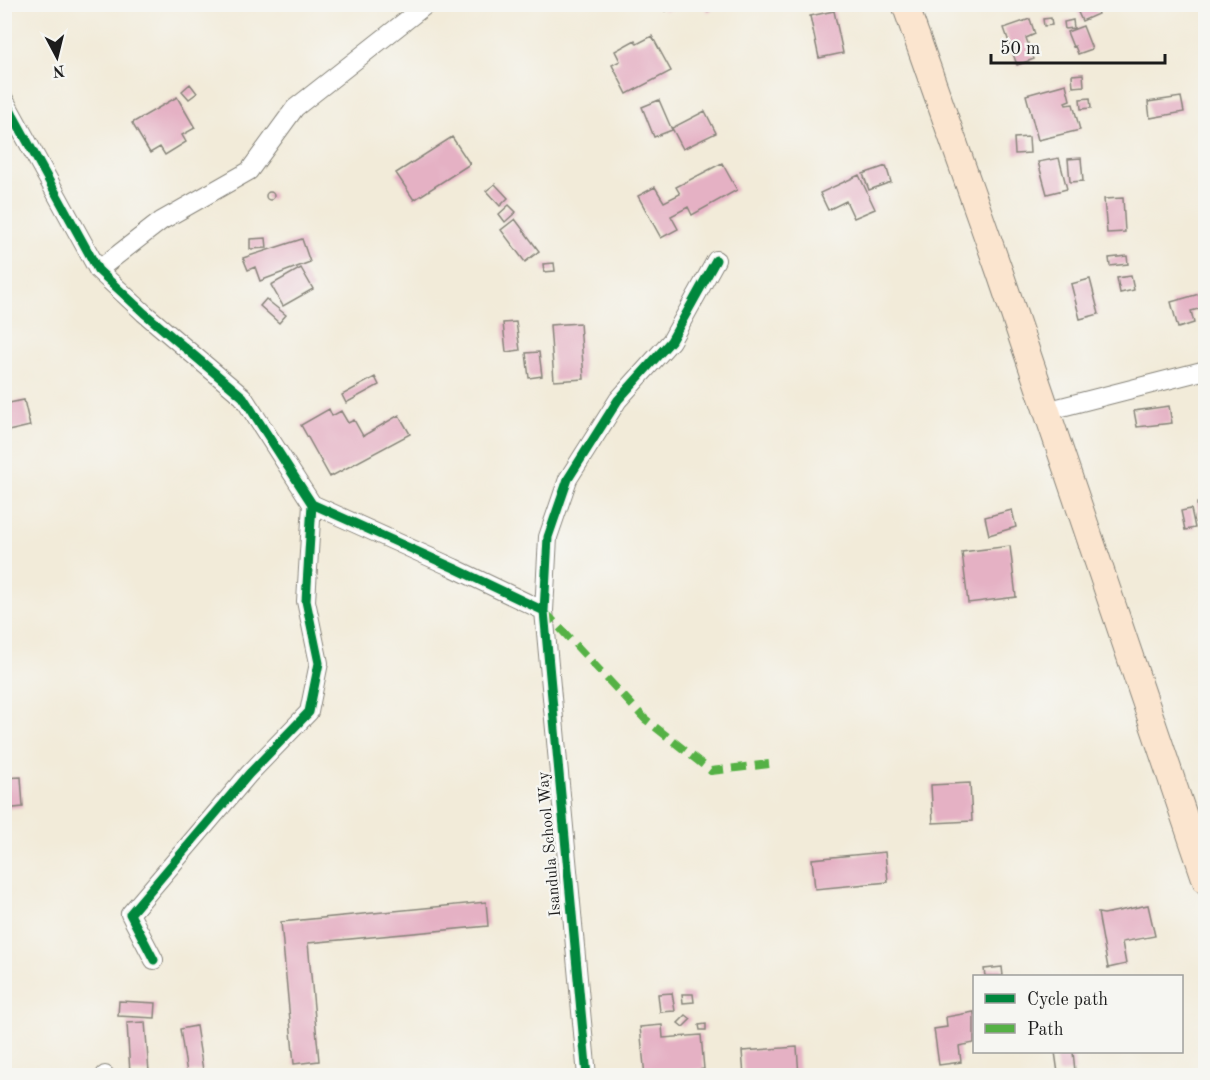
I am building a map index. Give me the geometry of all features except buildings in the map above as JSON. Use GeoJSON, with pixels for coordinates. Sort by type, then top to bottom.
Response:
{"type":"FeatureCollection","features":[{"type":"Feature","properties":{"kind":"main road"},"geometry":{"type":"LineString","coordinates":[[905,4],[1206,881]]}},
{"type":"Feature","properties":{"kind":"street"},"geometry":{"type":"LineString","coordinates":[[98,270],[161,221],[249,171],[295,108],[427,4]]}},
{"type":"Feature","properties":{"kind":"street"},"geometry":{"type":"LineString","coordinates":[[4,99],[98,270],[144,313],[243,397],[312,504],[544,611]]}},
{"type":"Feature","properties":{"kind":"street","name":"Isandula School Way"},"geometry":{"type":"LineString","coordinates":[[586,1076],[544,611],[548,537],[568,479],[618,400],[671,341],[716,260]]}},
{"type":"Feature","properties":{"kind":"street"},"geometry":{"type":"LineString","coordinates":[[1046,411],[1206,370]]}},
{"type":"Feature","properties":{"kind":"street"},"geometry":{"type":"LineString","coordinates":[[154,960],[130,914],[249,774],[309,712],[319,663],[306,601],[312,504]]}},
{"type":"Feature","properties":{"kind":"marked path"},"geometry":{"type":"LineString","coordinates":[[544,611],[645,719],[711,771],[769,764]]}},
{"type":"Feature","properties":{"kind":"cycle path"},"geometry":{"type":"LineString","coordinates":[[4,99],[98,270],[144,313],[243,397],[312,504],[544,611]]}},
{"type":"Feature","properties":{"kind":"cycle path"},"geometry":{"type":"LineString","coordinates":[[587,1076],[544,611],[548,537],[568,479],[618,400],[671,341],[716,260]]}},
{"type":"Feature","properties":{"kind":"cycle path"},"geometry":{"type":"LineString","coordinates":[[154,960],[130,914],[249,774],[309,712],[319,663],[306,601],[312,504]]}}]}
